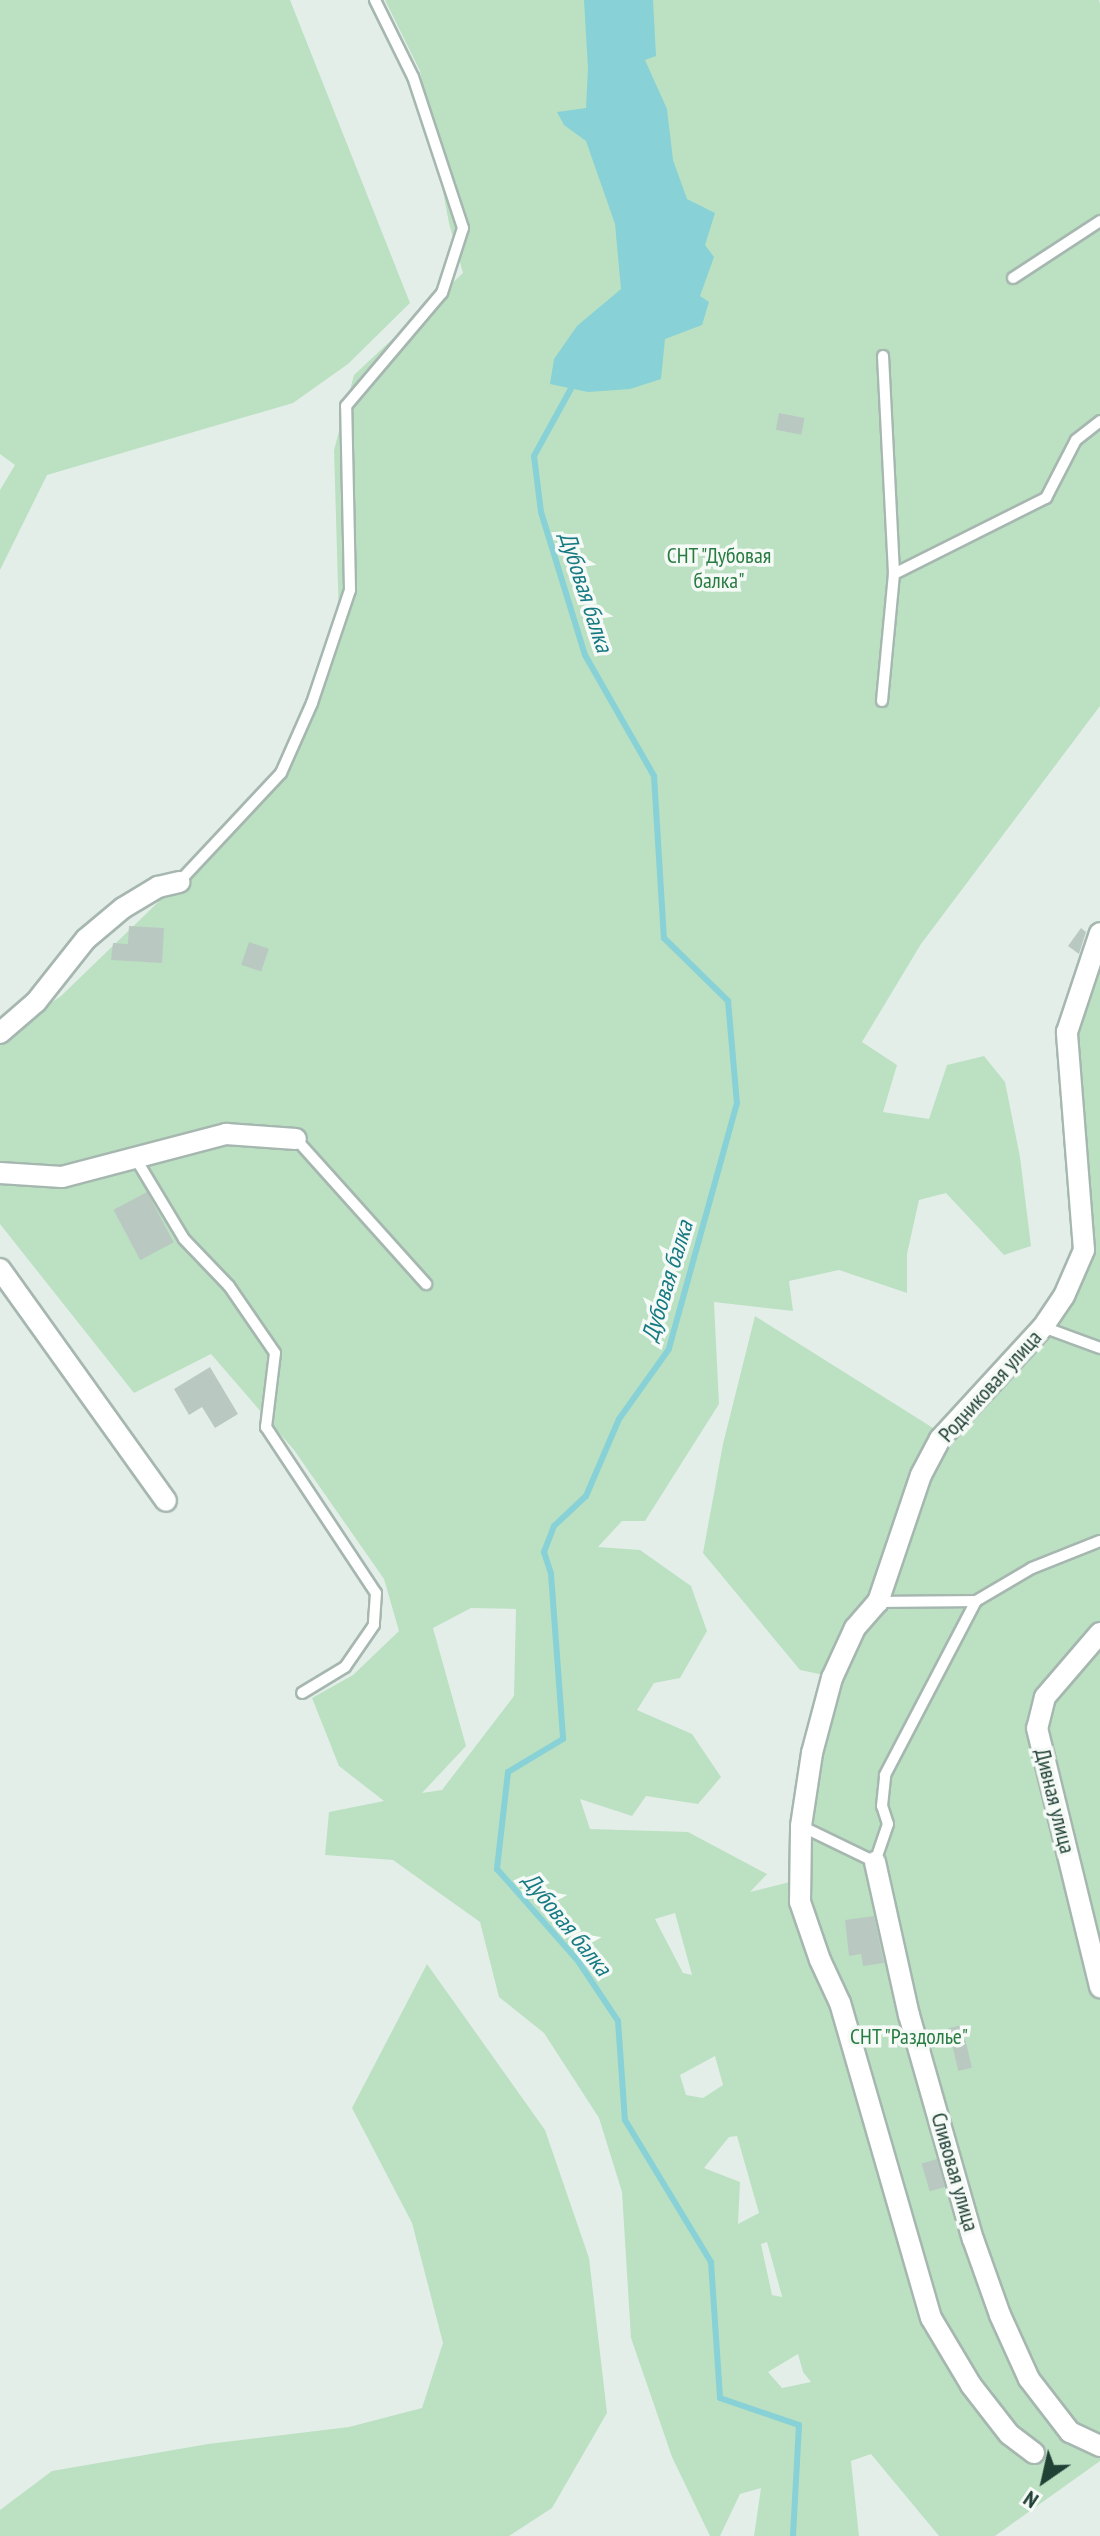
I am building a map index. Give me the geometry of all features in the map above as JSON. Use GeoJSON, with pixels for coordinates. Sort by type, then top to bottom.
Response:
{"type":"FeatureCollection","features":[{"type":"Feature","properties":{"kind":"street"},"geometry":{"type":"LineString","coordinates":[[0,1033],[36,1002],[86,939],[123,908],[158,887],[179,882]]}},
{"type":"Feature","properties":{"kind":"street","name":"Родниковая улица"},"geometry":{"type":"LineString","coordinates":[[1034,2453],[1009,2434],[971,2385],[931,2318],[840,2003],[820,1960],[800,1902],[801,1826],[812,1753],[832,1678],[855,1628],[878,1602],[921,1475],[940,1439],[1043,1327],[1064,1296],[1084,1250],[1067,1032],[1100,933]]}},
{"type":"Feature","properties":{"kind":"street"},"geometry":{"type":"LineString","coordinates":[[0,1173],[62,1177],[226,1134],[296,1139]]}},
{"type":"Feature","properties":{"kind":"street"},"geometry":{"type":"LineString","coordinates":[[0,1269],[166,1501]]}},
{"type":"Feature","properties":{"kind":"street","name":"Дивная улица"},"geometry":{"type":"LineString","coordinates":[[1100,1633],[1045,1697],[1037,1728],[1100,1987]]}},
{"type":"Feature","properties":{"kind":"street","name":"Сливовая улица"},"geometry":{"type":"LineString","coordinates":[[875,1862],[909,2015],[973,2239],[1000,2315],[1029,2379],[1070,2432],[1100,2446]]}},
{"type":"Feature","properties":{"kind":"lane"},"geometry":{"type":"LineString","coordinates":[[179,882],[281,773],[312,703],[350,590],[346,406],[442,293],[463,228],[413,77],[375,0]]}},
{"type":"Feature","properties":{"kind":"lane"},"geometry":{"type":"LineString","coordinates":[[1013,278],[1100,221]]}},
{"type":"Feature","properties":{"kind":"lane"},"geometry":{"type":"LineString","coordinates":[[882,701],[894,574],[883,356]]}},
{"type":"Feature","properties":{"kind":"lane"},"geometry":{"type":"LineString","coordinates":[[894,574],[1046,498],[1076,440],[1100,421]]}},
{"type":"Feature","properties":{"kind":"lane"},"geometry":{"type":"LineString","coordinates":[[296,1139],[426,1284]]}},
{"type":"Feature","properties":{"kind":"lane"},"geometry":{"type":"LineString","coordinates":[[136,1159],[184,1239],[229,1286],[275,1353],[266,1427],[376,1593],[374,1625],[345,1667],[302,1693]]}},
{"type":"Feature","properties":{"kind":"lane"},"geometry":{"type":"LineString","coordinates":[[1043,1327],[1100,1348]]}},
{"type":"Feature","properties":{"kind":"lane"},"geometry":{"type":"LineString","coordinates":[[878,1602],[976,1601],[1032,1568],[1100,1541]]}},
{"type":"Feature","properties":{"kind":"lane"},"geometry":{"type":"LineString","coordinates":[[801,1826],[875,1862],[888,1824],[882,1806],[885,1775],[976,1601]]}},
{"type":"Feature","properties":{"kind":"green space"},"geometry":{"type":"Polygon","coordinates":[[[0,0],[290,0],[410,303],[348,364],[293,403],[47,475],[0,570],[0,490],[15,465],[0,454],[0,0]]]}},
{"type":"Feature","properties":{"kind":"green space","name":"СНТ \"Дубовая балка\""},"geometry":{"type":"Polygon","coordinates":[[[385,0],[1099,0],[1100,4],[1100,706],[921,944],[862,1042],[897,1065],[883,1112],[929,1119],[947,1065],[984,1056],[1005,1082],[1020,1157],[1031,1246],[1004,1255],[946,1193],[919,1200],[907,1254],[907,1293],[839,1270],[789,1281],[793,1311],[714,1302],[719,1404],[645,1521],[622,1521],[598,1547],[640,1550],[691,1586],[707,1631],[680,1678],[654,1683],[637,1710],[692,1734],[721,1777],[698,1804],[646,1796],[632,1816],[580,1799],[590,1829],[688,1832],[767,1874],[750,1892],[790,1882],[805,1750],[824,1675],[800,1670],[703,1553],[723,1444],[755,1316],[949,1438],[1045,1336],[1090,1263],[1078,1038],[1100,967],[1100,2461],[995,2536],[939,2536],[871,2454],[851,2461],[859,2536],[754,2536],[761,2488],[740,2494],[720,2536],[710,2536],[672,2457],[631,2338],[622,2192],[599,2118],[544,2033],[499,1997],[480,1922],[393,1860],[325,1855],[329,1812],[384,1801],[339,1766],[312,1698],[353,1675],[399,1631],[384,1579],[294,1450],[211,1354],[134,1393],[0,1224],[0,1038],[61,996],[179,882],[294,758],[339,619],[334,450],[354,375],[463,273],[449,223],[420,71],[385,0]],[[471,1608],[433,1628],[466,1746],[422,1793],[442,1790],[514,1696],[516,1609],[471,1608]],[[675,1913],[655,1919],[683,1973],[692,1975],[675,1913]],[[715,2056],[680,2075],[686,2095],[703,2098],[723,2085],[715,2056]],[[737,2136],[729,2137],[704,2168],[740,2182],[738,2224],[759,2213],[737,2136]],[[767,2242],[761,2244],[772,2295],[782,2297],[767,2242]],[[798,2354],[768,2372],[782,2388],[811,2382],[803,2372],[798,2354]]]}},
{"type":"Feature","properties":{"kind":"green space"},"geometry":{"type":"Polygon","coordinates":[[[427,1964],[545,2130],[589,2258],[607,2413],[552,2508],[509,2536],[0,2536],[0,2510],[52,2471],[208,2444],[349,2427],[422,2408],[443,2343],[412,2223],[352,2108],[427,1964]]]}},
{"type":"Feature","properties":{"kind":"water"},"geometry":{"type":"Polygon","coordinates":[[[584,0],[653,0],[656,56],[645,60],[667,109],[673,160],[687,199],[715,213],[705,245],[714,257],[700,296],[709,302],[702,325],[665,339],[661,379],[630,389],[588,392],[550,384],[554,359],[577,326],[621,289],[615,224],[586,141],[564,125],[557,112],[586,108],[588,68],[584,0]]]}},
{"type":"Feature","properties":{"kind":"building"},"geometry":{"type":"Polygon","coordinates":[[[779,413],[805,418],[801,435],[776,430],[779,413]]]}},
{"type":"Feature","properties":{"kind":"building"},"geometry":{"type":"Polygon","coordinates":[[[129,926],[164,928],[162,963],[111,960],[113,943],[128,944],[129,926]]]}},
{"type":"Feature","properties":{"kind":"building"},"geometry":{"type":"Polygon","coordinates":[[[1081,928],[1086,932],[1079,954],[1068,946],[1081,928]]]}},
{"type":"Feature","properties":{"kind":"building"},"geometry":{"type":"Polygon","coordinates":[[[249,942],[269,949],[261,972],[241,965],[249,942]]]}},
{"type":"Feature","properties":{"kind":"building"},"geometry":{"type":"Polygon","coordinates":[[[147,1192],[174,1242],[140,1260],[113,1210],[147,1192]]]}},
{"type":"Feature","properties":{"kind":"building"},"geometry":{"type":"Polygon","coordinates":[[[210,1367],[238,1414],[215,1428],[202,1407],[189,1415],[174,1389],[210,1367]]]}},
{"type":"Feature","properties":{"kind":"building"},"geometry":{"type":"Polygon","coordinates":[[[874,1916],[884,1963],[863,1966],[861,1954],[849,1956],[845,1920],[874,1916]]]}},
{"type":"Feature","properties":{"kind":"building"},"geometry":{"type":"Polygon","coordinates":[[[962,2025],[972,2068],[958,2071],[948,2028],[962,2025]]]}},
{"type":"Feature","properties":{"kind":"building"},"geometry":{"type":"Polygon","coordinates":[[[937,2159],[945,2187],[930,2191],[922,2163],[937,2159]]]}},
{"type":"Feature","properties":{"kind":"waterway","name":"Дубовая балка"},"geometry":{"type":"LineString","coordinates":[[573,385],[534,456],[541,512],[585,655],[654,776],[664,938],[728,1001],[737,1103],[669,1349],[619,1419],[586,1496],[554,1526],[544,1552],[551,1574],[563,1739],[508,1772],[497,1869],[578,1961],[618,2021],[625,2120],[711,2262],[720,2398],[799,2425],[793,2536]]}},
{"type":"Feature","properties":{"kind":"park label","name":"СНТ \"Раздолье\""},"geometry":{"type":"Point","coordinates":[909,2037]}}]}
